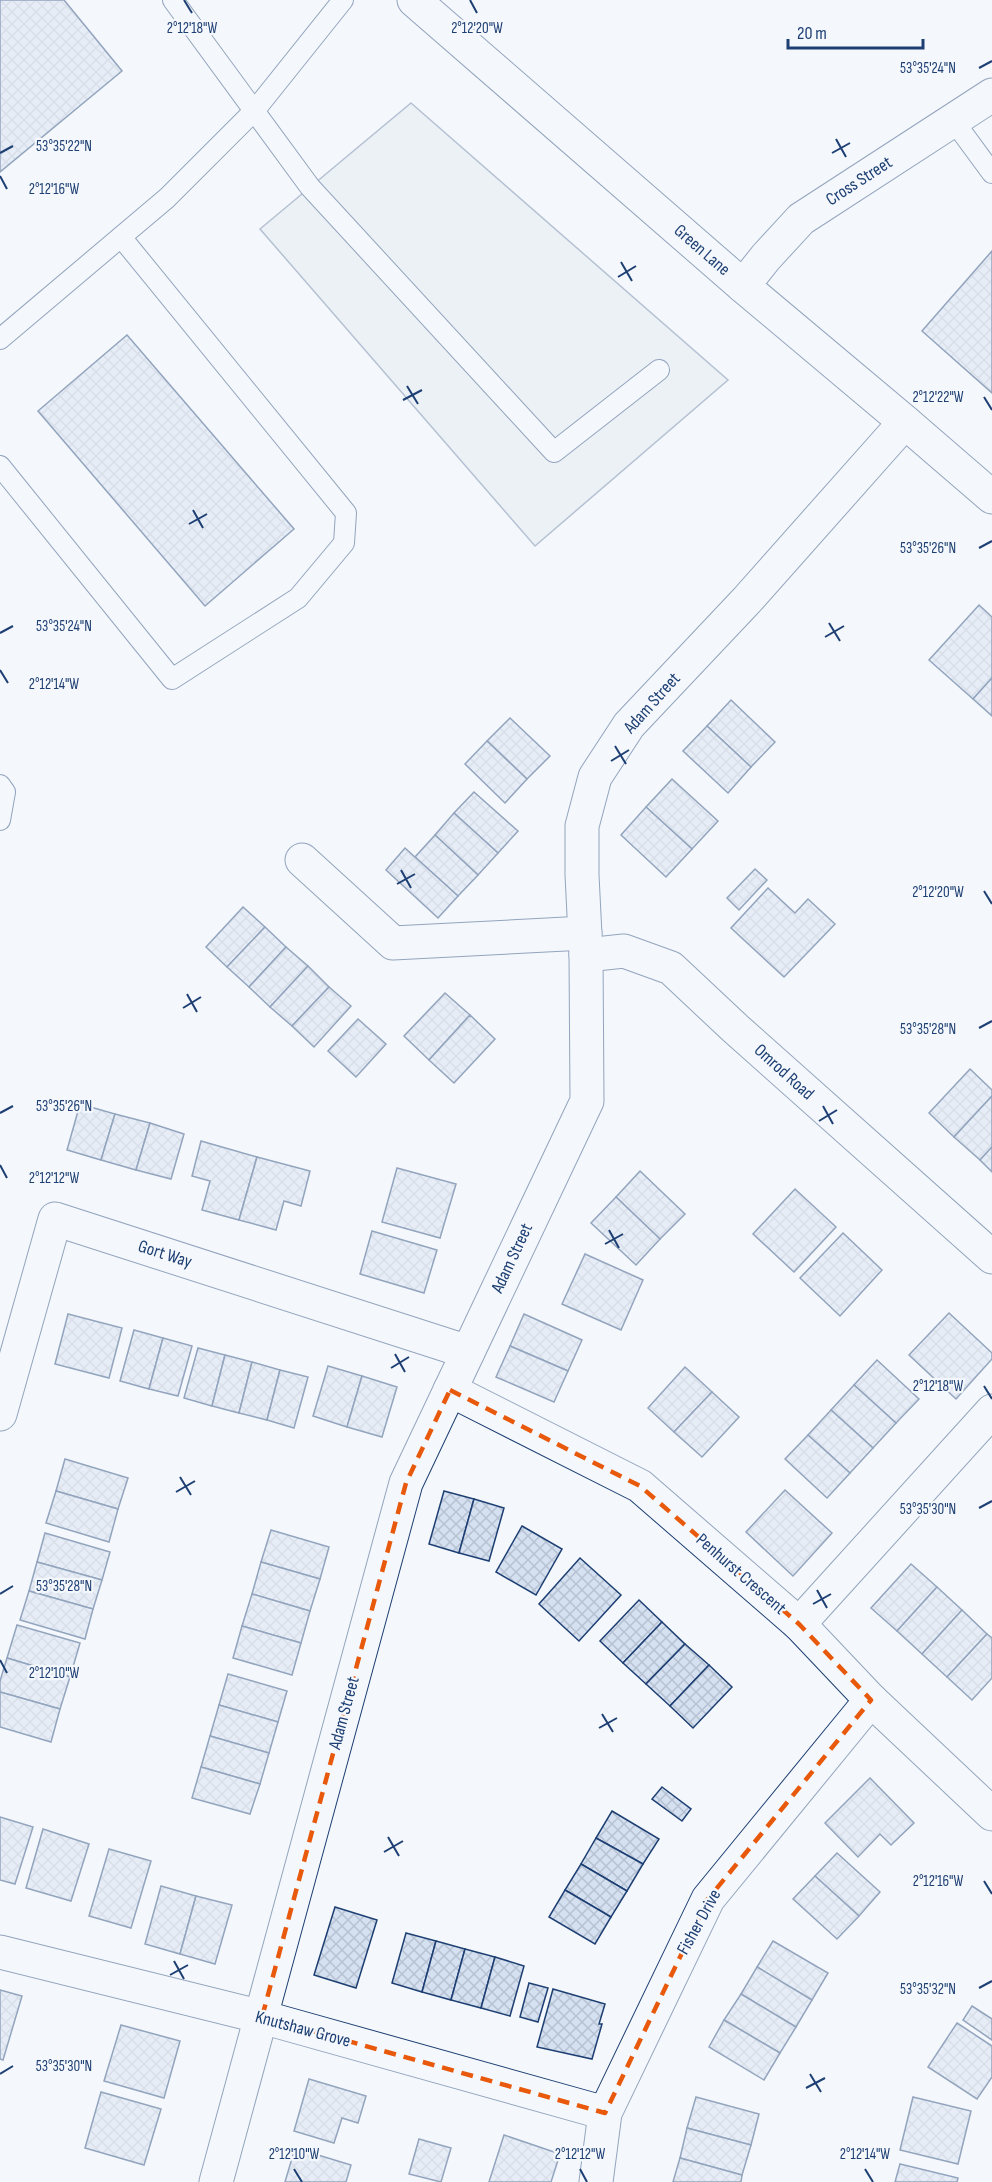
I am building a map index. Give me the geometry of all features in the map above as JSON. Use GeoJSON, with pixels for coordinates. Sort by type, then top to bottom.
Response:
{"type":"FeatureCollection","features":[{"type":"Feature","properties":{"kind":"street","name":"Green Lane"},"geometry":{"type":"LineString","coordinates":[[414,0],[743,286],[992,497]]}},
{"type":"Feature","properties":{"kind":"street","name":"Cross Street"},"geometry":{"type":"LineString","coordinates":[[743,286],[801,219],[992,95]]}},
{"type":"Feature","properties":{"kind":"street","name":"Adam Street"},"geometry":{"type":"LineString","coordinates":[[216,2182],[406,1483],[587,1101],[582,826],[595,777],[629,725],[747,600],[905,422]]}},
{"type":"Feature","properties":{"kind":"street","name":"Omrod Road"},"geometry":{"type":"LineString","coordinates":[[302,860],[393,943],[585,944],[624,951],[671,968],[736,1029],[992,1257]]}},
{"type":"Feature","properties":{"kind":"street","name":"Gort Way"},"geometry":{"type":"LineString","coordinates":[[0,1414],[55,1219],[468,1352]]}},
{"type":"Feature","properties":{"kind":"street","name":"Penhurst Crescent"},"geometry":{"type":"LineString","coordinates":[[450,1390],[640,1486],[799,1624],[871,1700],[992,1814]]}},
{"type":"Feature","properties":{"kind":"street"},"geometry":{"type":"LineString","coordinates":[[799,1624],[992,1411]]}},
{"type":"Feature","properties":{"kind":"street","name":"Fisher Drive"},"geometry":{"type":"LineString","coordinates":[[596,2182],[605,2113],[708,1899],[871,1700]]}},
{"type":"Feature","properties":{"kind":"street","name":"Knutshaw Grove"},"geometry":{"type":"LineString","coordinates":[[0,1952],[262,2017],[605,2113]]}},
{"type":"Feature","properties":{"kind":"lane"},"geometry":{"type":"LineString","coordinates":[[173,0],[310,187],[554,452],[659,370]]}},
{"type":"Feature","properties":{"kind":"lane"},"geometry":{"type":"LineString","coordinates":[[0,339],[167,198],[255,110],[344,0]]}},
{"type":"Feature","properties":{"kind":"lane"},"geometry":{"type":"LineString","coordinates":[[953,120],[992,173]]}},
{"type":"Feature","properties":{"kind":"lane"},"geometry":{"type":"LineString","coordinates":[[0,466],[172,679],[298,598],[344,543],[346,513],[121,237]]}},
{"type":"Feature","properties":{"kind":"lane"},"geometry":{"type":"LineString","coordinates":[[0,785],[5,792],[0,820]]}},
{"type":"Feature","properties":{"kind":"highlighted area"},"geometry":{"type":"Polygon","coordinates":[[[450,1390],[640,1486],[799,1624],[871,1700],[708,1899],[605,2113],[262,2017],[406,1483],[450,1390]]]}},
{"type":"Feature","properties":{"kind":"shaded area"},"geometry":{"type":"Polygon","coordinates":[[[411,103],[728,380],[535,546],[260,229],[411,103]]]}},
{"type":"Feature","properties":{"kind":"building"},"geometry":{"type":"Polygon","coordinates":[[[0,0],[64,0],[122,71],[0,172],[0,0]]]}},
{"type":"Feature","properties":{"kind":"building"},"geometry":{"type":"Polygon","coordinates":[[[992,251],[992,393],[922,331],[992,251]]]}},
{"type":"Feature","properties":{"kind":"building"},"geometry":{"type":"Polygon","coordinates":[[[127,335],[294,529],[205,606],[38,411],[127,335]]]}},
{"type":"Feature","properties":{"kind":"building"},"geometry":{"type":"Polygon","coordinates":[[[979,605],[992,617],[992,678],[973,699],[929,660],[979,605]]]}},
{"type":"Feature","properties":{"kind":"building"},"geometry":{"type":"Polygon","coordinates":[[[992,678],[992,716],[973,699],[992,678]]]}},
{"type":"Feature","properties":{"kind":"building"},"geometry":{"type":"Polygon","coordinates":[[[731,700],[775,742],[751,767],[707,726],[731,700]]]}},
{"type":"Feature","properties":{"kind":"building"},"geometry":{"type":"Polygon","coordinates":[[[510,718],[550,756],[527,779],[487,741],[510,718]]]}},
{"type":"Feature","properties":{"kind":"building"},"geometry":{"type":"Polygon","coordinates":[[[707,726],[751,767],[728,793],[683,751],[707,726]]]}},
{"type":"Feature","properties":{"kind":"building"},"geometry":{"type":"Polygon","coordinates":[[[487,741],[527,779],[505,803],[465,764],[487,741]]]}},
{"type":"Feature","properties":{"kind":"building"},"geometry":{"type":"Polygon","coordinates":[[[672,779],[718,821],[692,849],[646,807],[672,779]]]}},
{"type":"Feature","properties":{"kind":"building"},"geometry":{"type":"Polygon","coordinates":[[[474,792],[518,831],[498,853],[454,813],[474,792]]]}},
{"type":"Feature","properties":{"kind":"building"},"geometry":{"type":"Polygon","coordinates":[[[646,807],[692,849],[666,877],[621,835],[646,807]]]}},
{"type":"Feature","properties":{"kind":"building"},"geometry":{"type":"Polygon","coordinates":[[[454,813],[498,853],[478,875],[435,835],[454,813]]]}},
{"type":"Feature","properties":{"kind":"building"},"geometry":{"type":"Polygon","coordinates":[[[435,835],[478,875],[458,896],[415,857],[435,835]]]}},
{"type":"Feature","properties":{"kind":"building"},"geometry":{"type":"Polygon","coordinates":[[[405,848],[458,896],[438,918],[386,870],[405,848]]]}},
{"type":"Feature","properties":{"kind":"building"},"geometry":{"type":"Polygon","coordinates":[[[755,869],[767,880],[739,910],[727,898],[755,869]]]}},
{"type":"Feature","properties":{"kind":"building"},"geometry":{"type":"Polygon","coordinates":[[[768,888],[795,913],[808,899],[835,924],[784,977],[731,928],[768,888]]]}},
{"type":"Feature","properties":{"kind":"building"},"geometry":{"type":"Polygon","coordinates":[[[243,907],[265,927],[227,967],[206,947],[243,907]]]}},
{"type":"Feature","properties":{"kind":"building"},"geometry":{"type":"Polygon","coordinates":[[[265,927],[286,947],[249,987],[227,967],[265,927]]]}},
{"type":"Feature","properties":{"kind":"building"},"geometry":{"type":"Polygon","coordinates":[[[286,947],[308,966],[270,1007],[249,987],[286,947]]]}},
{"type":"Feature","properties":{"kind":"building"},"geometry":{"type":"Polygon","coordinates":[[[308,966],[329,987],[292,1026],[270,1007],[308,966]]]}},
{"type":"Feature","properties":{"kind":"building"},"geometry":{"type":"Polygon","coordinates":[[[329,987],[351,1006],[314,1047],[292,1026],[329,987]]]}},
{"type":"Feature","properties":{"kind":"building"},"geometry":{"type":"Polygon","coordinates":[[[445,993],[470,1015],[429,1060],[404,1036],[445,993]]]}},
{"type":"Feature","properties":{"kind":"building"},"geometry":{"type":"Polygon","coordinates":[[[470,1015],[495,1039],[454,1083],[429,1060],[470,1015]]]}},
{"type":"Feature","properties":{"kind":"building"},"geometry":{"type":"Polygon","coordinates":[[[358,1019],[386,1044],[356,1077],[328,1051],[358,1019]]]}},
{"type":"Feature","properties":{"kind":"building"},"geometry":{"type":"Polygon","coordinates":[[[970,1069],[992,1090],[992,1096],[954,1137],[929,1113],[970,1069]]]}},
{"type":"Feature","properties":{"kind":"building"},"geometry":{"type":"Polygon","coordinates":[[[992,1096],[992,1147],[980,1160],[954,1137],[992,1096]]]}},
{"type":"Feature","properties":{"kind":"building"},"geometry":{"type":"Polygon","coordinates":[[[80,1104],[115,1114],[101,1160],[67,1150],[80,1104]]]}},
{"type":"Feature","properties":{"kind":"building"},"geometry":{"type":"Polygon","coordinates":[[[115,1114],[150,1123],[136,1170],[101,1160],[115,1114]]]}},
{"type":"Feature","properties":{"kind":"building"},"geometry":{"type":"Polygon","coordinates":[[[150,1123],[184,1134],[171,1179],[136,1170],[150,1123]]]}},
{"type":"Feature","properties":{"kind":"building"},"geometry":{"type":"Polygon","coordinates":[[[201,1141],[257,1157],[239,1220],[202,1210],[210,1181],[192,1176],[201,1141]]]}},
{"type":"Feature","properties":{"kind":"building"},"geometry":{"type":"Polygon","coordinates":[[[992,1147],[992,1172],[980,1160],[992,1147]]]}},
{"type":"Feature","properties":{"kind":"building"},"geometry":{"type":"Polygon","coordinates":[[[257,1157],[310,1171],[301,1206],[284,1201],[276,1230],[239,1220],[257,1157]]]}},
{"type":"Feature","properties":{"kind":"building"},"geometry":{"type":"Polygon","coordinates":[[[397,1168],[456,1184],[440,1238],[382,1222],[397,1168]]]}},
{"type":"Feature","properties":{"kind":"building"},"geometry":{"type":"Polygon","coordinates":[[[640,1171],[685,1214],[660,1239],[616,1197],[640,1171]]]}},
{"type":"Feature","properties":{"kind":"building"},"geometry":{"type":"Polygon","coordinates":[[[795,1189],[836,1227],[794,1272],[753,1234],[795,1189]]]}},
{"type":"Feature","properties":{"kind":"building"},"geometry":{"type":"Polygon","coordinates":[[[616,1197],[660,1239],[636,1265],[591,1223],[616,1197]]]}},
{"type":"Feature","properties":{"kind":"building"},"geometry":{"type":"Polygon","coordinates":[[[372,1231],[437,1250],[424,1293],[360,1274],[372,1231]]]}},
{"type":"Feature","properties":{"kind":"building"},"geometry":{"type":"Polygon","coordinates":[[[843,1233],[882,1270],[840,1316],[800,1278],[843,1233]]]}},
{"type":"Feature","properties":{"kind":"building"},"geometry":{"type":"Polygon","coordinates":[[[585,1254],[643,1280],[621,1330],[562,1304],[585,1254]]]}},
{"type":"Feature","properties":{"kind":"building"},"geometry":{"type":"Polygon","coordinates":[[[949,1313],[992,1353],[992,1359],[956,1399],[909,1355],[949,1313]]]}},
{"type":"Feature","properties":{"kind":"building"},"geometry":{"type":"Polygon","coordinates":[[[68,1314],[122,1328],[109,1378],[55,1364],[68,1314]]]}},
{"type":"Feature","properties":{"kind":"building"},"geometry":{"type":"Polygon","coordinates":[[[524,1314],[582,1340],[568,1371],[510,1346],[524,1314]]]}},
{"type":"Feature","properties":{"kind":"building"},"geometry":{"type":"Polygon","coordinates":[[[134,1330],[163,1338],[149,1389],[120,1381],[134,1330]]]}},
{"type":"Feature","properties":{"kind":"building"},"geometry":{"type":"Polygon","coordinates":[[[163,1338],[192,1346],[178,1396],[149,1389],[163,1338]]]}},
{"type":"Feature","properties":{"kind":"building"},"geometry":{"type":"Polygon","coordinates":[[[510,1346],[568,1371],[554,1402],[496,1377],[510,1346]]]}},
{"type":"Feature","properties":{"kind":"building"},"geometry":{"type":"Polygon","coordinates":[[[198,1348],[225,1355],[212,1406],[184,1398],[198,1348]]]}},
{"type":"Feature","properties":{"kind":"building"},"geometry":{"type":"Polygon","coordinates":[[[225,1355],[252,1362],[239,1413],[212,1406],[225,1355]]]}},
{"type":"Feature","properties":{"kind":"building"},"geometry":{"type":"Polygon","coordinates":[[[877,1360],[919,1399],[896,1423],[854,1385],[877,1360]]]}},
{"type":"Feature","properties":{"kind":"building"},"geometry":{"type":"Polygon","coordinates":[[[252,1362],[280,1370],[267,1420],[239,1413],[252,1362]]]}},
{"type":"Feature","properties":{"kind":"building"},"geometry":{"type":"Polygon","coordinates":[[[328,1366],[362,1376],[347,1427],[313,1416],[328,1366]]]}},
{"type":"Feature","properties":{"kind":"building"},"geometry":{"type":"Polygon","coordinates":[[[685,1367],[712,1392],[674,1432],[648,1408],[685,1367]]]}},
{"type":"Feature","properties":{"kind":"building"},"geometry":{"type":"Polygon","coordinates":[[[280,1370],[308,1377],[294,1428],[267,1420],[280,1370]]]}},
{"type":"Feature","properties":{"kind":"building"},"geometry":{"type":"Polygon","coordinates":[[[362,1376],[397,1387],[382,1437],[347,1427],[362,1376]]]}},
{"type":"Feature","properties":{"kind":"building"},"geometry":{"type":"Polygon","coordinates":[[[854,1385],[896,1423],[873,1448],[831,1410],[854,1385]]]}},
{"type":"Feature","properties":{"kind":"building"},"geometry":{"type":"Polygon","coordinates":[[[712,1392],[739,1417],[702,1457],[674,1432],[712,1392]]]}},
{"type":"Feature","properties":{"kind":"building"},"geometry":{"type":"Polygon","coordinates":[[[831,1410],[873,1448],[850,1473],[808,1435],[831,1410]]]}},
{"type":"Feature","properties":{"kind":"building"},"geometry":{"type":"Polygon","coordinates":[[[808,1435],[850,1473],[827,1498],[785,1459],[808,1435]]]}},
{"type":"Feature","properties":{"kind":"building"},"geometry":{"type":"Polygon","coordinates":[[[65,1459],[128,1478],[118,1509],[56,1491],[65,1459]]]}},
{"type":"Feature","properties":{"kind":"building"},"geometry":{"type":"Polygon","coordinates":[[[785,1490],[832,1533],[793,1576],[746,1532],[785,1490]]]}},
{"type":"Feature","properties":{"kind":"building"},"geometry":{"type":"Polygon","coordinates":[[[56,1491],[118,1509],[109,1542],[46,1523],[56,1491]]]}},
{"type":"Feature","properties":{"kind":"building"},"geometry":{"type":"Polygon","coordinates":[[[444,1491],[474,1499],[459,1553],[429,1544],[444,1491]]]}},
{"type":"Feature","properties":{"kind":"building"},"geometry":{"type":"Polygon","coordinates":[[[474,1499],[504,1508],[489,1561],[459,1553],[474,1499]]]}},
{"type":"Feature","properties":{"kind":"building"},"geometry":{"type":"Polygon","coordinates":[[[522,1526],[562,1549],[536,1595],[496,1572],[522,1526]]]}},
{"type":"Feature","properties":{"kind":"building"},"geometry":{"type":"Polygon","coordinates":[[[271,1530],[329,1547],[320,1579],[261,1562],[271,1530]]]}},
{"type":"Feature","properties":{"kind":"building"},"geometry":{"type":"Polygon","coordinates":[[[45,1533],[110,1552],[102,1580],[37,1562],[45,1533]]]}},
{"type":"Feature","properties":{"kind":"building"},"geometry":{"type":"Polygon","coordinates":[[[580,1558],[621,1595],[579,1641],[539,1604],[580,1558]]]}},
{"type":"Feature","properties":{"kind":"building"},"geometry":{"type":"Polygon","coordinates":[[[37,1562],[102,1580],[93,1609],[29,1591],[37,1562]]]}},
{"type":"Feature","properties":{"kind":"building"},"geometry":{"type":"Polygon","coordinates":[[[261,1562],[320,1579],[310,1611],[252,1594],[261,1562]]]}},
{"type":"Feature","properties":{"kind":"building"},"geometry":{"type":"Polygon","coordinates":[[[911,1564],[937,1587],[897,1631],[871,1608],[911,1564]]]}},
{"type":"Feature","properties":{"kind":"building"},"geometry":{"type":"Polygon","coordinates":[[[937,1587],[962,1610],[922,1654],[897,1631],[937,1587]]]}},
{"type":"Feature","properties":{"kind":"building"},"geometry":{"type":"Polygon","coordinates":[[[29,1591],[93,1609],[85,1639],[20,1620],[29,1591]]]}},
{"type":"Feature","properties":{"kind":"building"},"geometry":{"type":"Polygon","coordinates":[[[252,1594],[310,1611],[301,1643],[242,1626],[252,1594]]]}},
{"type":"Feature","properties":{"kind":"building"},"geometry":{"type":"Polygon","coordinates":[[[639,1600],[662,1622],[623,1663],[600,1641],[639,1600]]]}},
{"type":"Feature","properties":{"kind":"building"},"geometry":{"type":"Polygon","coordinates":[[[962,1610],[987,1634],[947,1677],[922,1654],[962,1610]]]}},
{"type":"Feature","properties":{"kind":"building"},"geometry":{"type":"Polygon","coordinates":[[[662,1622],[685,1644],[646,1684],[623,1663],[662,1622]]]}},
{"type":"Feature","properties":{"kind":"building"},"geometry":{"type":"Polygon","coordinates":[[[17,1625],[80,1643],[70,1677],[7,1658],[17,1625]]]}},
{"type":"Feature","properties":{"kind":"building"},"geometry":{"type":"Polygon","coordinates":[[[242,1626],[301,1643],[292,1675],[233,1658],[242,1626]]]}},
{"type":"Feature","properties":{"kind":"building"},"geometry":{"type":"Polygon","coordinates":[[[987,1634],[992,1638],[992,1678],[972,1700],[947,1677],[987,1634]]]}},
{"type":"Feature","properties":{"kind":"building"},"geometry":{"type":"Polygon","coordinates":[[[685,1644],[709,1665],[670,1706],[646,1684],[685,1644]]]}},
{"type":"Feature","properties":{"kind":"building"},"geometry":{"type":"Polygon","coordinates":[[[7,1658],[70,1677],[60,1709],[0,1692],[0,1681],[7,1658]]]}},
{"type":"Feature","properties":{"kind":"building"},"geometry":{"type":"Polygon","coordinates":[[[709,1665],[732,1687],[693,1728],[670,1706],[709,1665]]]}},
{"type":"Feature","properties":{"kind":"building"},"geometry":{"type":"Polygon","coordinates":[[[228,1674],[287,1691],[278,1722],[219,1705],[228,1674]]]}},
{"type":"Feature","properties":{"kind":"building"},"geometry":{"type":"Polygon","coordinates":[[[0,1692],[60,1709],[51,1742],[0,1727],[0,1692]]]}},
{"type":"Feature","properties":{"kind":"building"},"geometry":{"type":"Polygon","coordinates":[[[219,1705],[278,1722],[269,1753],[210,1736],[219,1705]]]}},
{"type":"Feature","properties":{"kind":"building"},"geometry":{"type":"Polygon","coordinates":[[[210,1736],[269,1753],[260,1784],[201,1767],[210,1736]]]}},
{"type":"Feature","properties":{"kind":"building"},"geometry":{"type":"Polygon","coordinates":[[[201,1767],[260,1784],[250,1814],[192,1798],[201,1767]]]}},
{"type":"Feature","properties":{"kind":"building"},"geometry":{"type":"Polygon","coordinates":[[[870,1778],[914,1823],[891,1845],[880,1834],[858,1857],[825,1823],[870,1778]]]}},
{"type":"Feature","properties":{"kind":"building"},"geometry":{"type":"Polygon","coordinates":[[[662,1787],[691,1809],[682,1821],[652,1799],[662,1787]]]}},
{"type":"Feature","properties":{"kind":"building"},"geometry":{"type":"Polygon","coordinates":[[[612,1811],[659,1839],[643,1864],[596,1838],[612,1811]]]}},
{"type":"Feature","properties":{"kind":"building"},"geometry":{"type":"Polygon","coordinates":[[[0,1817],[33,1827],[15,1884],[0,1880],[0,1817]]]}},
{"type":"Feature","properties":{"kind":"building"},"geometry":{"type":"Polygon","coordinates":[[[43,1829],[89,1844],[71,1901],[26,1888],[43,1829]]]}},
{"type":"Feature","properties":{"kind":"building"},"geometry":{"type":"Polygon","coordinates":[[[596,1838],[643,1864],[627,1891],[581,1864],[596,1838]]]}},
{"type":"Feature","properties":{"kind":"building"},"geometry":{"type":"Polygon","coordinates":[[[109,1849],[151,1861],[131,1928],[89,1916],[109,1849]]]}},
{"type":"Feature","properties":{"kind":"building"},"geometry":{"type":"Polygon","coordinates":[[[837,1853],[880,1892],[859,1916],[815,1876],[837,1853]]]}},
{"type":"Feature","properties":{"kind":"building"},"geometry":{"type":"Polygon","coordinates":[[[581,1864],[627,1891],[611,1917],[565,1890],[581,1864]]]}},
{"type":"Feature","properties":{"kind":"building"},"geometry":{"type":"Polygon","coordinates":[[[815,1876],[859,1916],[837,1939],[793,1899],[815,1876]]]}},
{"type":"Feature","properties":{"kind":"building"},"geometry":{"type":"Polygon","coordinates":[[[161,1886],[196,1896],[180,1954],[145,1944],[161,1886]]]}},
{"type":"Feature","properties":{"kind":"building"},"geometry":{"type":"Polygon","coordinates":[[[565,1890],[611,1917],[595,1944],[549,1917],[565,1890]]]}},
{"type":"Feature","properties":{"kind":"building"},"geometry":{"type":"Polygon","coordinates":[[[196,1896],[232,1905],[215,1964],[180,1954],[196,1896]]]}},
{"type":"Feature","properties":{"kind":"building"},"geometry":{"type":"Polygon","coordinates":[[[335,1907],[377,1920],[356,1988],[314,1975],[335,1907]]]}},
{"type":"Feature","properties":{"kind":"building"},"geometry":{"type":"Polygon","coordinates":[[[406,1933],[436,1941],[422,1992],[392,1983],[406,1933]]]}},
{"type":"Feature","properties":{"kind":"building"},"geometry":{"type":"Polygon","coordinates":[[[436,1941],[465,1949],[451,2000],[422,1992],[436,1941]]]}},
{"type":"Feature","properties":{"kind":"building"},"geometry":{"type":"Polygon","coordinates":[[[773,1941],[828,1973],[812,2000],[757,1967],[773,1941]]]}},
{"type":"Feature","properties":{"kind":"building"},"geometry":{"type":"Polygon","coordinates":[[[465,1949],[495,1957],[481,2008],[451,2000],[465,1949]]]}},
{"type":"Feature","properties":{"kind":"building"},"geometry":{"type":"Polygon","coordinates":[[[495,1957],[524,1966],[510,2016],[481,2008],[495,1957]]]}},
{"type":"Feature","properties":{"kind":"building"},"geometry":{"type":"Polygon","coordinates":[[[757,1967],[812,2000],[796,2027],[741,1994],[757,1967]]]}},
{"type":"Feature","properties":{"kind":"building"},"geometry":{"type":"Polygon","coordinates":[[[529,1983],[548,1988],[538,2022],[520,2017],[529,1983]]]}},
{"type":"Feature","properties":{"kind":"building"},"geometry":{"type":"Polygon","coordinates":[[[553,1989],[605,2004],[592,2059],[537,2047],[553,1989]]]}},
{"type":"Feature","properties":{"kind":"building"},"geometry":{"type":"Polygon","coordinates":[[[0,1990],[22,1996],[3,2060],[0,2059],[0,1990]]]}},
{"type":"Feature","properties":{"kind":"building"},"geometry":{"type":"Polygon","coordinates":[[[741,1994],[796,2027],[780,2053],[724,2020],[741,1994]]]}},
{"type":"Feature","properties":{"kind":"building"},"geometry":{"type":"Polygon","coordinates":[[[972,2006],[992,2019],[992,2040],[963,2020],[972,2006]]]}},
{"type":"Feature","properties":{"kind":"building"},"geometry":{"type":"Polygon","coordinates":[[[724,2020],[780,2053],[764,2080],[709,2047],[724,2020]]]}},
{"type":"Feature","properties":{"kind":"building"},"geometry":{"type":"Polygon","coordinates":[[[957,2023],[992,2046],[992,2077],[977,2099],[928,2067],[957,2023]]]}},
{"type":"Feature","properties":{"kind":"building"},"geometry":{"type":"Polygon","coordinates":[[[121,2025],[180,2041],[164,2098],[104,2081],[121,2025]]]}},
{"type":"Feature","properties":{"kind":"building"},"geometry":{"type":"Polygon","coordinates":[[[309,2079],[366,2096],[358,2123],[342,2118],[334,2143],[294,2131],[309,2079]]]}},
{"type":"Feature","properties":{"kind":"building"},"geometry":{"type":"Polygon","coordinates":[[[101,2092],[161,2109],[144,2165],[85,2148],[101,2092]]]}},
{"type":"Feature","properties":{"kind":"building"},"geometry":{"type":"Polygon","coordinates":[[[696,2097],[759,2114],[751,2145],[687,2128],[696,2097]]]}},
{"type":"Feature","properties":{"kind":"building"},"geometry":{"type":"Polygon","coordinates":[[[913,2097],[971,2111],[958,2164],[900,2150],[913,2097]]]}},
{"type":"Feature","properties":{"kind":"building"},"geometry":{"type":"Polygon","coordinates":[[[687,2128],[751,2145],[742,2175],[680,2158],[687,2128]]]}},
{"type":"Feature","properties":{"kind":"building"},"geometry":{"type":"Polygon","coordinates":[[[504,2135],[560,2154],[551,2182],[489,2182],[504,2135]]]}},
{"type":"Feature","properties":{"kind":"building"},"geometry":{"type":"Polygon","coordinates":[[[419,2139],[451,2148],[441,2182],[409,2174],[419,2139]]]}},
{"type":"Feature","properties":{"kind":"building"},"geometry":{"type":"Polygon","coordinates":[[[295,2148],[351,2165],[346,2182],[285,2182],[295,2148]]]}},
{"type":"Feature","properties":{"kind":"building"},"geometry":{"type":"Polygon","coordinates":[[[680,2158],[742,2175],[741,2182],[673,2182],[680,2158]]]}},
{"type":"Feature","properties":{"kind":"building"},"geometry":{"type":"Polygon","coordinates":[[[900,2164],[958,2178],[957,2182],[895,2182],[900,2164]]]}}]}
